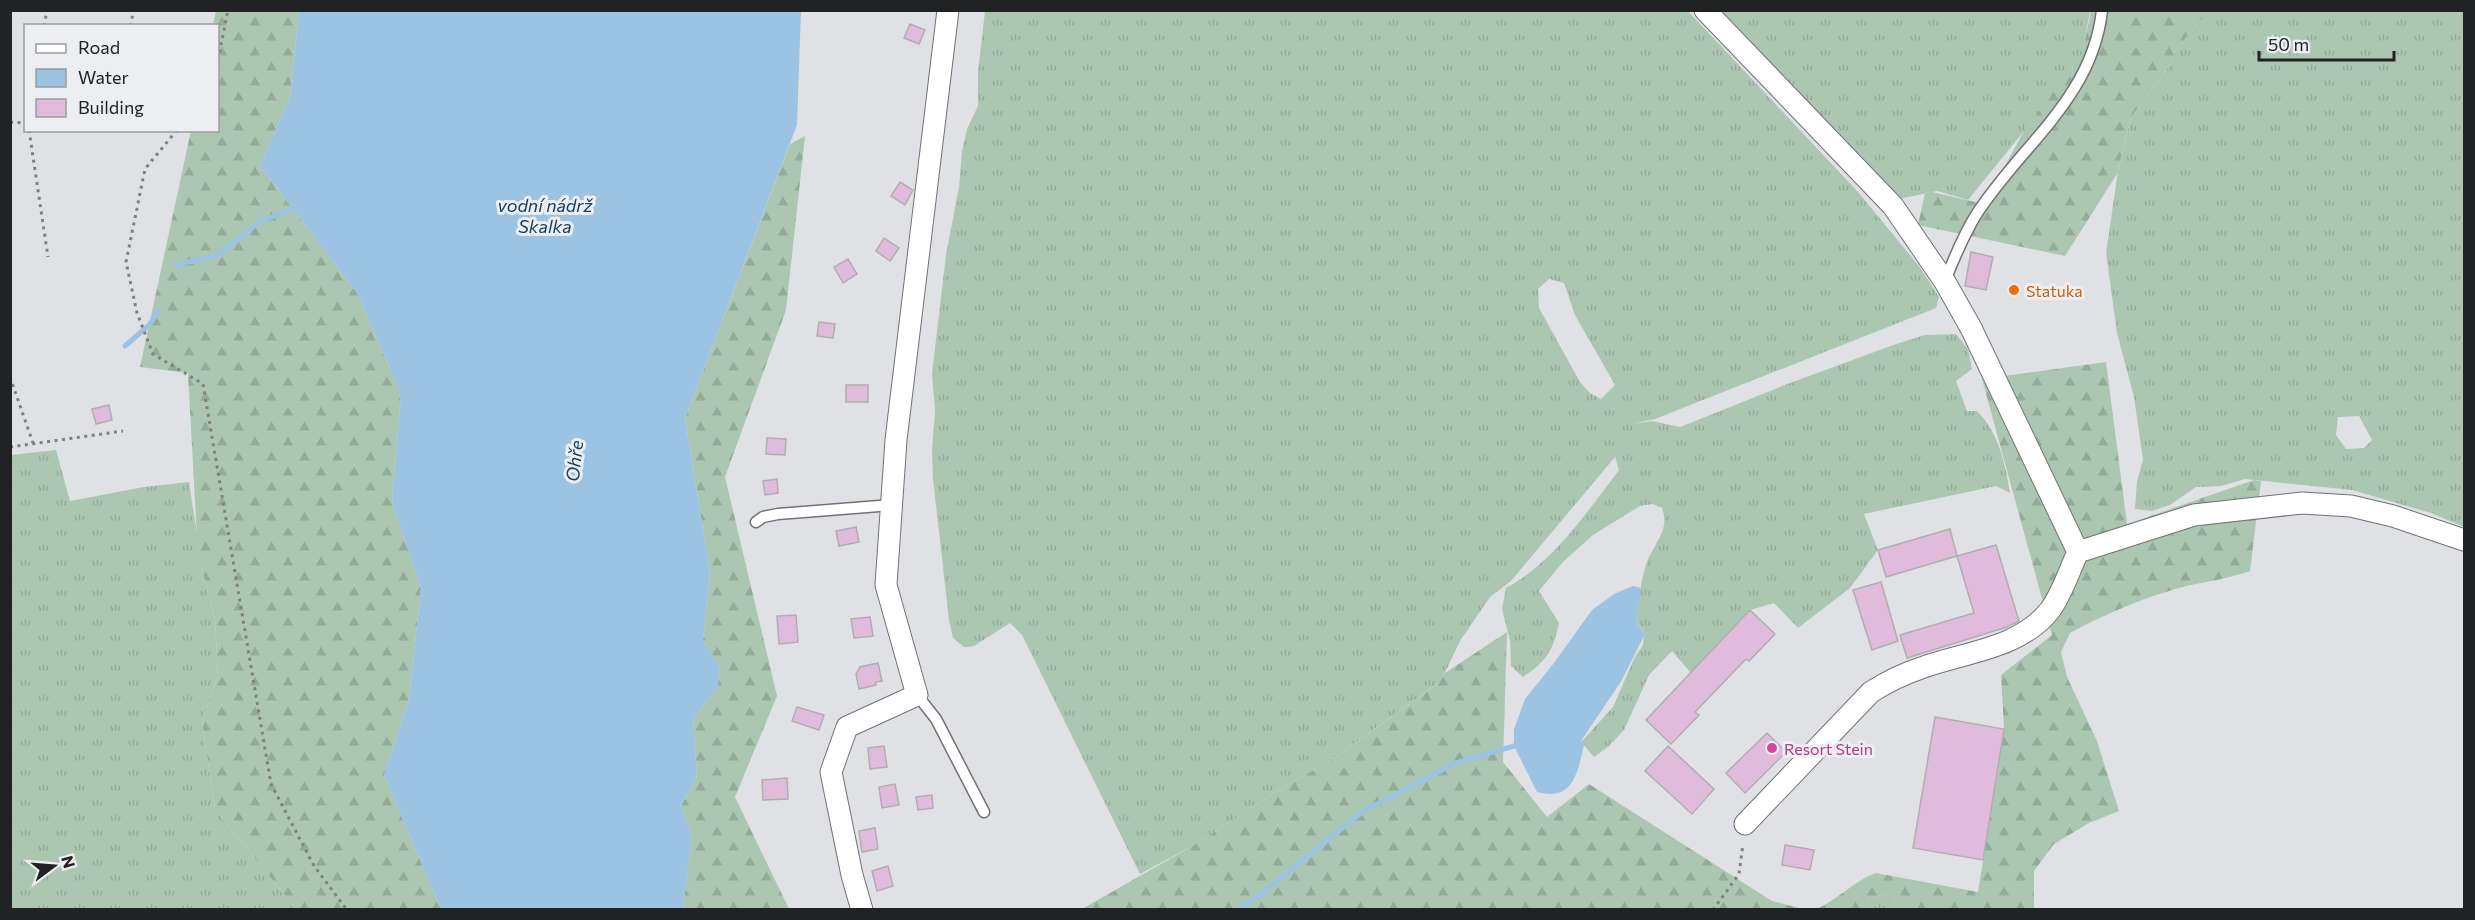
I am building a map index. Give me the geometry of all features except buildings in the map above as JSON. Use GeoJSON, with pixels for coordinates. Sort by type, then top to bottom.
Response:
{"type":"FeatureCollection","features":[{"type":"Feature","properties":{"kind":"street"},"geometry":{"type":"LineString","coordinates":[[862,909],[852,875],[831,772],[847,727],[917,695],[886,585],[896,440],[948,10]]}},
{"type":"Feature","properties":{"kind":"street"},"geometry":{"type":"LineString","coordinates":[[1705,10],[1893,206],[1945,282],[1971,328],[2078,552]]}},
{"type":"Feature","properties":{"kind":"street"},"geometry":{"type":"LineString","coordinates":[[1745,824],[1871,692],[1894,678],[1921,667],[2010,641],[2034,627],[2050,609],[2078,552],[2194,515],[2302,503],[2351,506],[2393,516],[2464,540]]}},
{"type":"Feature","properties":{"kind":"lane"},"geometry":{"type":"LineString","coordinates":[[1945,282],[1959,245],[1976,214],[2066,102],[2090,63],[2102,10]]}},
{"type":"Feature","properties":{"kind":"lane"},"geometry":{"type":"LineString","coordinates":[[756,522],[763,517],[778,514],[892,505]]}},
{"type":"Feature","properties":{"kind":"lane"},"geometry":{"type":"LineString","coordinates":[[917,695],[936,719],[984,812]]}},
{"type":"Feature","properties":{"kind":"path"},"geometry":{"type":"LineString","coordinates":[[219,55],[228,10]]}},
{"type":"Feature","properties":{"kind":"path"},"geometry":{"type":"LineString","coordinates":[[29,132],[48,257]]}},
{"type":"Feature","properties":{"kind":"path"},"geometry":{"type":"LineString","coordinates":[[175,132],[145,169],[126,262],[137,313],[153,354],[203,384],[271,784],[314,866],[347,909]]}},
{"type":"Feature","properties":{"kind":"path"},"geometry":{"type":"LineString","coordinates":[[10,376],[33,443]]}},
{"type":"Feature","properties":{"kind":"path"},"geometry":{"type":"LineString","coordinates":[[10,447],[123,431]]}},
{"type":"Feature","properties":{"kind":"path"},"geometry":{"type":"LineString","coordinates":[[1713,909],[1739,874],[1745,824]]}},
{"type":"Feature","properties":{"kind":"green space"},"geometry":{"type":"Polygon","coordinates":[[[216,11],[299,11],[290,97],[260,166],[357,293],[401,394],[392,501],[421,588],[409,700],[384,775],[441,909],[296,909],[215,809],[202,721],[218,676],[215,619],[197,538],[188,373],[140,367],[191,132],[219,132],[219,24],[213,24],[216,11]]]}},
{"type":"Feature","properties":{"kind":"green space"},"geometry":{"type":"Polygon","coordinates":[[[985,11],[1688,11],[1858,192],[1919,266],[1939,297],[1936,308],[1655,419],[1632,424],[1652,421],[1680,427],[1896,344],[1925,335],[1956,334],[1968,349],[1972,369],[1956,381],[1967,411],[1977,411],[1996,439],[2010,493],[1996,486],[1864,514],[1878,550],[1850,588],[1798,628],[1774,603],[1750,610],[1691,673],[1672,651],[1649,675],[1624,730],[1609,746],[1594,757],[1581,742],[1613,707],[1634,659],[1643,645],[1644,632],[1636,622],[1646,565],[1660,538],[1664,524],[1662,508],[1653,504],[1640,506],[1593,535],[1563,562],[1539,591],[1559,623],[1548,654],[1538,666],[1523,677],[1511,666],[1510,641],[1502,609],[1506,588],[1539,565],[1554,551],[1619,470],[1615,457],[1511,581],[1490,597],[1460,641],[1441,681],[1334,758],[1194,845],[1140,874],[1022,635],[1010,623],[974,646],[964,647],[953,638],[949,620],[933,479],[932,450],[935,411],[932,374],[946,255],[959,187],[962,151],[967,129],[978,106],[978,72],[985,11]],[[1549,279],[1538,289],[1539,308],[1580,382],[1590,393],[1601,399],[1615,385],[1575,315],[1564,283],[1549,279]]]}},
{"type":"Feature","properties":{"kind":"green space"},"geometry":{"type":"Polygon","coordinates":[[[1720,11],[2090,11],[2082,54],[2046,104],[1968,200],[1937,191],[1899,199],[1720,11]]]}},
{"type":"Feature","properties":{"kind":"green space"},"geometry":{"type":"Polygon","coordinates":[[[2091,11],[2212,11],[2206,14],[2176,50],[2165,73],[2131,117],[2117,174],[2065,256],[1918,225],[1925,193],[1932,192],[1984,204],[2024,131],[2082,54],[2091,11]]]}},
{"type":"Feature","properties":{"kind":"green space"},"geometry":{"type":"Polygon","coordinates":[[[2212,11],[2464,11],[2464,527],[2431,513],[2352,490],[2245,479],[2221,486],[2196,487],[2170,505],[2152,511],[2135,509],[2137,481],[2143,460],[2134,397],[2117,333],[2106,253],[2118,171],[2131,117],[2165,73],[2176,50],[2206,14],[2212,11]],[[2359,416],[2338,417],[2336,435],[2346,449],[2364,448],[2372,440],[2359,416]]]}},
{"type":"Feature","properties":{"kind":"green space"},"geometry":{"type":"Polygon","coordinates":[[[805,136],[786,310],[725,477],[777,696],[735,797],[789,909],[683,909],[692,836],[681,806],[697,776],[693,719],[718,686],[719,666],[703,640],[710,573],[685,418],[790,144],[805,136]]]}},
{"type":"Feature","properties":{"kind":"green space"},"geometry":{"type":"Polygon","coordinates":[[[2106,362],[2127,524],[2254,480],[2261,481],[2250,571],[2144,599],[2070,633],[2061,652],[2067,677],[2097,741],[2119,811],[2089,823],[2054,844],[2034,871],[2034,909],[1900,909],[1896,906],[1892,896],[1884,894],[1869,899],[1866,909],[1814,910],[1876,873],[1978,892],[2004,729],[2001,675],[2052,635],[1982,379],[2106,362]]]}},
{"type":"Feature","properties":{"kind":"green space"},"geometry":{"type":"Polygon","coordinates":[[[56,450],[70,501],[144,487],[189,482],[203,573],[215,619],[218,676],[202,721],[215,809],[296,909],[11,910],[11,455],[56,450]]]}},
{"type":"Feature","properties":{"kind":"green space"},"geometry":{"type":"Polygon","coordinates":[[[1507,632],[1503,762],[1547,817],[1589,784],[1772,901],[1803,909],[1082,909],[1194,845],[1334,758],[1440,682],[1445,673],[1507,632]]]}},
{"type":"Feature","properties":{"kind":"green space"},"geometry":{"type":"Polygon","coordinates":[[[1884,894],[1892,896],[1896,906],[1900,909],[1866,909],[1869,899],[1884,894]]]}},
{"type":"Feature","properties":{"kind":"water","name":"vodní nádrž Skalka"},"geometry":{"type":"Polygon","coordinates":[[[299,11],[801,11],[797,125],[685,418],[710,573],[703,640],[719,665],[718,686],[693,719],[697,776],[681,806],[692,836],[683,909],[441,909],[384,775],[409,700],[421,588],[392,501],[401,394],[357,293],[260,166],[290,97],[299,11]]]}},
{"type":"Feature","properties":{"kind":"water"},"geometry":{"type":"Polygon","coordinates":[[[1633,586],[1641,588],[1636,622],[1645,634],[1622,680],[1581,741],[1584,745],[1582,755],[1572,782],[1559,793],[1537,792],[1514,746],[1514,729],[1525,699],[1592,610],[1614,594],[1633,586]]]}},
{"type":"Feature","properties":{"kind":"waterway"},"geometry":{"type":"LineString","coordinates":[[176,265],[218,255],[259,222],[297,207]]}},
{"type":"Feature","properties":{"kind":"waterway"},"geometry":{"type":"LineString","coordinates":[[125,346],[149,325],[159,311]]}},
{"type":"Feature","properties":{"kind":"waterway"},"geometry":{"type":"LineString","coordinates":[[1238,910],[1260,895],[1362,812],[1453,764],[1514,746]]}},
{"type":"Feature","properties":{"kind":"place","name":"Statuka"},"geometry":{"type":"Point","coordinates":[2014,290]}},
{"type":"Feature","properties":{"kind":"place","name":"Resort Stein"},"geometry":{"type":"Point","coordinates":[1772,748]}},
{"type":"Feature","properties":{"kind":"water label","name":"Ohře"},"geometry":{"type":"Point","coordinates":[574,461]}}]}
